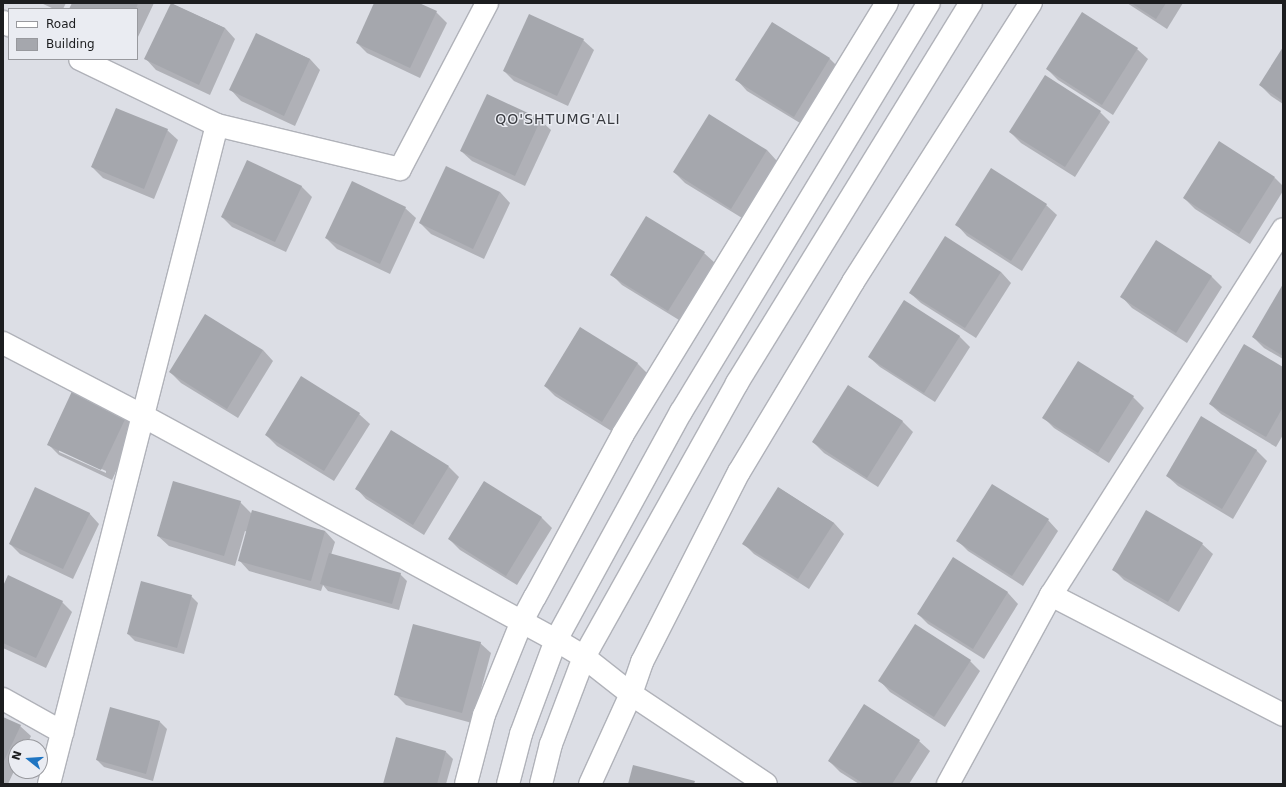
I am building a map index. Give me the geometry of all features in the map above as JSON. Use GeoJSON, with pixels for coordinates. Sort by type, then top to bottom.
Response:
{"type":"FeatureCollection","features":[{"type":"Feature","properties":{"kind":"street"},"geometry":{"type":"LineString","coordinates":[[82,60],[217,125],[400,169],[487,3]]}},
{"type":"Feature","properties":{"kind":"street"},"geometry":{"type":"LineString","coordinates":[[466,784],[484,715],[522,621],[623,434],[887,3]]}},
{"type":"Feature","properties":{"kind":"street"},"geometry":{"type":"LineString","coordinates":[[508,784],[521,734],[556,640],[681,412],[929,3]]}},
{"type":"Feature","properties":{"kind":"street"},"geometry":{"type":"LineString","coordinates":[[541,784],[551,744],[584,657],[737,383],[971,3]]}},
{"type":"Feature","properties":{"kind":"street"},"geometry":{"type":"LineString","coordinates":[[590,784],[632,694],[642,662],[739,472],[853,282],[1031,3]]}},
{"type":"Feature","properties":{"kind":"street"},"geometry":{"type":"LineString","coordinates":[[48,784],[217,125]]}},
{"type":"Feature","properties":{"kind":"street"},"geometry":{"type":"LineString","coordinates":[[948,784],[1051,595],[1283,230]]}},
{"type":"Feature","properties":{"kind":"street"},"geometry":{"type":"LineString","coordinates":[[3,343],[143,416],[556,640],[584,657],[632,694],[766,784]]}},
{"type":"Feature","properties":{"kind":"street"},"geometry":{"type":"LineString","coordinates":[[1051,595],[1283,715]]}},
{"type":"Feature","properties":{"kind":"street"},"geometry":{"type":"LineString","coordinates":[[3,699],[62,732]]}},
{"type":"Feature","properties":{"kind":"building"},"geometry":{"type":"Polygon","coordinates":[[[72,3],[138,3],[136,8],[70,8],[72,3]]]}},
{"type":"Feature","properties":{"kind":"building"},"geometry":{"type":"Polygon","coordinates":[[[171,3],[225,28],[199,85],[144,59],[171,3]]]}},
{"type":"Feature","properties":{"kind":"building"},"geometry":{"type":"Polygon","coordinates":[[[374,3],[419,3],[437,11],[410,68],[356,43],[374,3]]]}},
{"type":"Feature","properties":{"kind":"building"},"geometry":{"type":"Polygon","coordinates":[[[1131,3],[1166,3],[1156,19],[1131,3]]]}},
{"type":"Feature","properties":{"kind":"building"},"geometry":{"type":"Polygon","coordinates":[[[1082,12],[1138,48],[1102,105],[1046,69],[1082,12]]]}},
{"type":"Feature","properties":{"kind":"building"},"geometry":{"type":"Polygon","coordinates":[[[529,14],[584,39],[557,96],[503,71],[529,14]]]}},
{"type":"Feature","properties":{"kind":"building"},"geometry":{"type":"Polygon","coordinates":[[[772,22],[830,58],[794,117],[735,80],[772,22]]]}},
{"type":"Feature","properties":{"kind":"building"},"geometry":{"type":"Polygon","coordinates":[[[256,33],[310,59],[284,116],[229,90],[256,33]]]}},
{"type":"Feature","properties":{"kind":"building"},"geometry":{"type":"Polygon","coordinates":[[[1283,47],[1283,101],[1259,85],[1283,47]]]}},
{"type":"Feature","properties":{"kind":"building"},"geometry":{"type":"Polygon","coordinates":[[[1045,75],[1101,111],[1065,167],[1009,132],[1045,75]]]}},
{"type":"Feature","properties":{"kind":"building"},"geometry":{"type":"Polygon","coordinates":[[[487,94],[541,119],[515,176],[460,151],[487,94]]]}},
{"type":"Feature","properties":{"kind":"building"},"geometry":{"type":"Polygon","coordinates":[[[116,108],[168,129],[144,189],[91,167],[116,108]]]}},
{"type":"Feature","properties":{"kind":"building"},"geometry":{"type":"Polygon","coordinates":[[[709,114],[767,150],[731,209],[673,172],[709,114]]]}},
{"type":"Feature","properties":{"kind":"building"},"geometry":{"type":"Polygon","coordinates":[[[1219,141],[1275,177],[1239,234],[1183,198],[1219,141]]]}},
{"type":"Feature","properties":{"kind":"building"},"geometry":{"type":"Polygon","coordinates":[[[247,160],[302,186],[275,242],[221,217],[247,160]]]}},
{"type":"Feature","properties":{"kind":"building"},"geometry":{"type":"Polygon","coordinates":[[[446,166],[500,192],[473,249],[419,223],[446,166]]]}},
{"type":"Feature","properties":{"kind":"building"},"geometry":{"type":"Polygon","coordinates":[[[991,168],[1047,204],[1011,261],[955,225],[991,168]]]}},
{"type":"Feature","properties":{"kind":"building"},"geometry":{"type":"Polygon","coordinates":[[[352,181],[406,207],[380,264],[325,238],[352,181]]]}},
{"type":"Feature","properties":{"kind":"building"},"geometry":{"type":"Polygon","coordinates":[[[646,216],[705,252],[668,311],[610,275],[646,216]]]}},
{"type":"Feature","properties":{"kind":"building"},"geometry":{"type":"Polygon","coordinates":[[[945,236],[1001,272],[965,328],[909,293],[945,236]]]}},
{"type":"Feature","properties":{"kind":"building"},"geometry":{"type":"Polygon","coordinates":[[[1156,240],[1212,276],[1176,333],[1120,297],[1156,240]]]}},
{"type":"Feature","properties":{"kind":"building"},"geometry":{"type":"Polygon","coordinates":[[[1283,284],[1283,356],[1252,337],[1283,284]]]}},
{"type":"Feature","properties":{"kind":"building"},"geometry":{"type":"Polygon","coordinates":[[[904,300],[960,336],[924,393],[868,357],[904,300]]]}},
{"type":"Feature","properties":{"kind":"building"},"geometry":{"type":"Polygon","coordinates":[[[205,314],[263,350],[227,409],[169,372],[205,314]]]}},
{"type":"Feature","properties":{"kind":"building"},"geometry":{"type":"Polygon","coordinates":[[[580,327],[638,363],[602,422],[544,386],[580,327]]]}},
{"type":"Feature","properties":{"kind":"building"},"geometry":{"type":"Polygon","coordinates":[[[1244,344],[1283,367],[1283,407],[1266,437],[1209,404],[1244,344]]]}},
{"type":"Feature","properties":{"kind":"building"},"geometry":{"type":"Polygon","coordinates":[[[1078,361],[1134,396],[1098,453],[1042,418],[1078,361]]]}},
{"type":"Feature","properties":{"kind":"building"},"geometry":{"type":"Polygon","coordinates":[[[301,376],[360,413],[324,471],[265,435],[301,376]]]}},
{"type":"Feature","properties":{"kind":"building"},"geometry":{"type":"Polygon","coordinates":[[[848,385],[903,421],[867,478],[812,442],[848,385]]]}},
{"type":"Feature","properties":{"kind":"building"},"geometry":{"type":"Polygon","coordinates":[[[74,387],[128,413],[101,470],[47,445],[74,387]]]}},
{"type":"Feature","properties":{"kind":"building"},"geometry":{"type":"Polygon","coordinates":[[[1201,416],[1257,450],[1222,509],[1166,476],[1201,416]]]}},
{"type":"Feature","properties":{"kind":"building"},"geometry":{"type":"Polygon","coordinates":[[[391,430],[449,466],[413,525],[355,489],[391,430]]]}},
{"type":"Feature","properties":{"kind":"building"},"geometry":{"type":"Polygon","coordinates":[[[173,481],[241,501],[224,556],[157,536],[173,481]]]}},
{"type":"Feature","properties":{"kind":"building"},"geometry":{"type":"Polygon","coordinates":[[[484,481],[542,517],[506,576],[448,539],[484,481]]]}},
{"type":"Feature","properties":{"kind":"building"},"geometry":{"type":"Polygon","coordinates":[[[992,484],[1049,519],[1012,576],[956,541],[992,484]]]}},
{"type":"Feature","properties":{"kind":"building"},"geometry":{"type":"Polygon","coordinates":[[[35,487],[90,513],[63,569],[9,544],[35,487]]]}},
{"type":"Feature","properties":{"kind":"building"},"geometry":{"type":"Polygon","coordinates":[[[778,487],[834,523],[798,579],[742,544],[778,487]]]}},
{"type":"Feature","properties":{"kind":"building"},"geometry":{"type":"Polygon","coordinates":[[[252,510],[325,531],[311,581],[238,561],[252,510]]]}},
{"type":"Feature","properties":{"kind":"building"},"geometry":{"type":"Polygon","coordinates":[[[1146,510],[1203,543],[1168,602],[1112,570],[1146,510]]]}},
{"type":"Feature","properties":{"kind":"building"},"geometry":{"type":"Polygon","coordinates":[[[329,553],[401,573],[392,604],[320,584],[329,553]]]}},
{"type":"Feature","properties":{"kind":"building"},"geometry":{"type":"Polygon","coordinates":[[[953,557],[1008,592],[973,649],[917,614],[953,557]]]}},
{"type":"Feature","properties":{"kind":"building"},"geometry":{"type":"Polygon","coordinates":[[[8,575],[63,601],[36,658],[3,643],[3,586],[8,575]]]}},
{"type":"Feature","properties":{"kind":"building"},"geometry":{"type":"Polygon","coordinates":[[[141,581],[192,595],[177,648],[127,634],[141,581]]]}},
{"type":"Feature","properties":{"kind":"building"},"geometry":{"type":"Polygon","coordinates":[[[413,624],[481,642],[462,713],[394,695],[413,624]]]}},
{"type":"Feature","properties":{"kind":"building"},"geometry":{"type":"Polygon","coordinates":[[[915,624],[971,660],[934,717],[878,681],[915,624]]]}},
{"type":"Feature","properties":{"kind":"building"},"geometry":{"type":"Polygon","coordinates":[[[864,704],[920,740],[892,784],[864,784],[828,761],[864,704]]]}},
{"type":"Feature","properties":{"kind":"building"},"geometry":{"type":"Polygon","coordinates":[[[110,707],[160,721],[146,774],[96,760],[110,707]]]}},
{"type":"Feature","properties":{"kind":"building"},"geometry":{"type":"Polygon","coordinates":[[[3,717],[21,725],[14,739],[8,739],[8,752],[3,763],[3,717]]]}},
{"type":"Feature","properties":{"kind":"building"},"geometry":{"type":"Polygon","coordinates":[[[396,737],[446,751],[437,784],[383,784],[396,737]]]}},
{"type":"Feature","properties":{"kind":"building"},"geometry":{"type":"Polygon","coordinates":[[[633,765],[695,781],[694,784],[628,784],[633,765]]]}},
{"type":"Feature","properties":{"kind":"district","name":"QO'SHTUMG'ALI"},"geometry":{"type":"Point","coordinates":[558,119]}}]}
